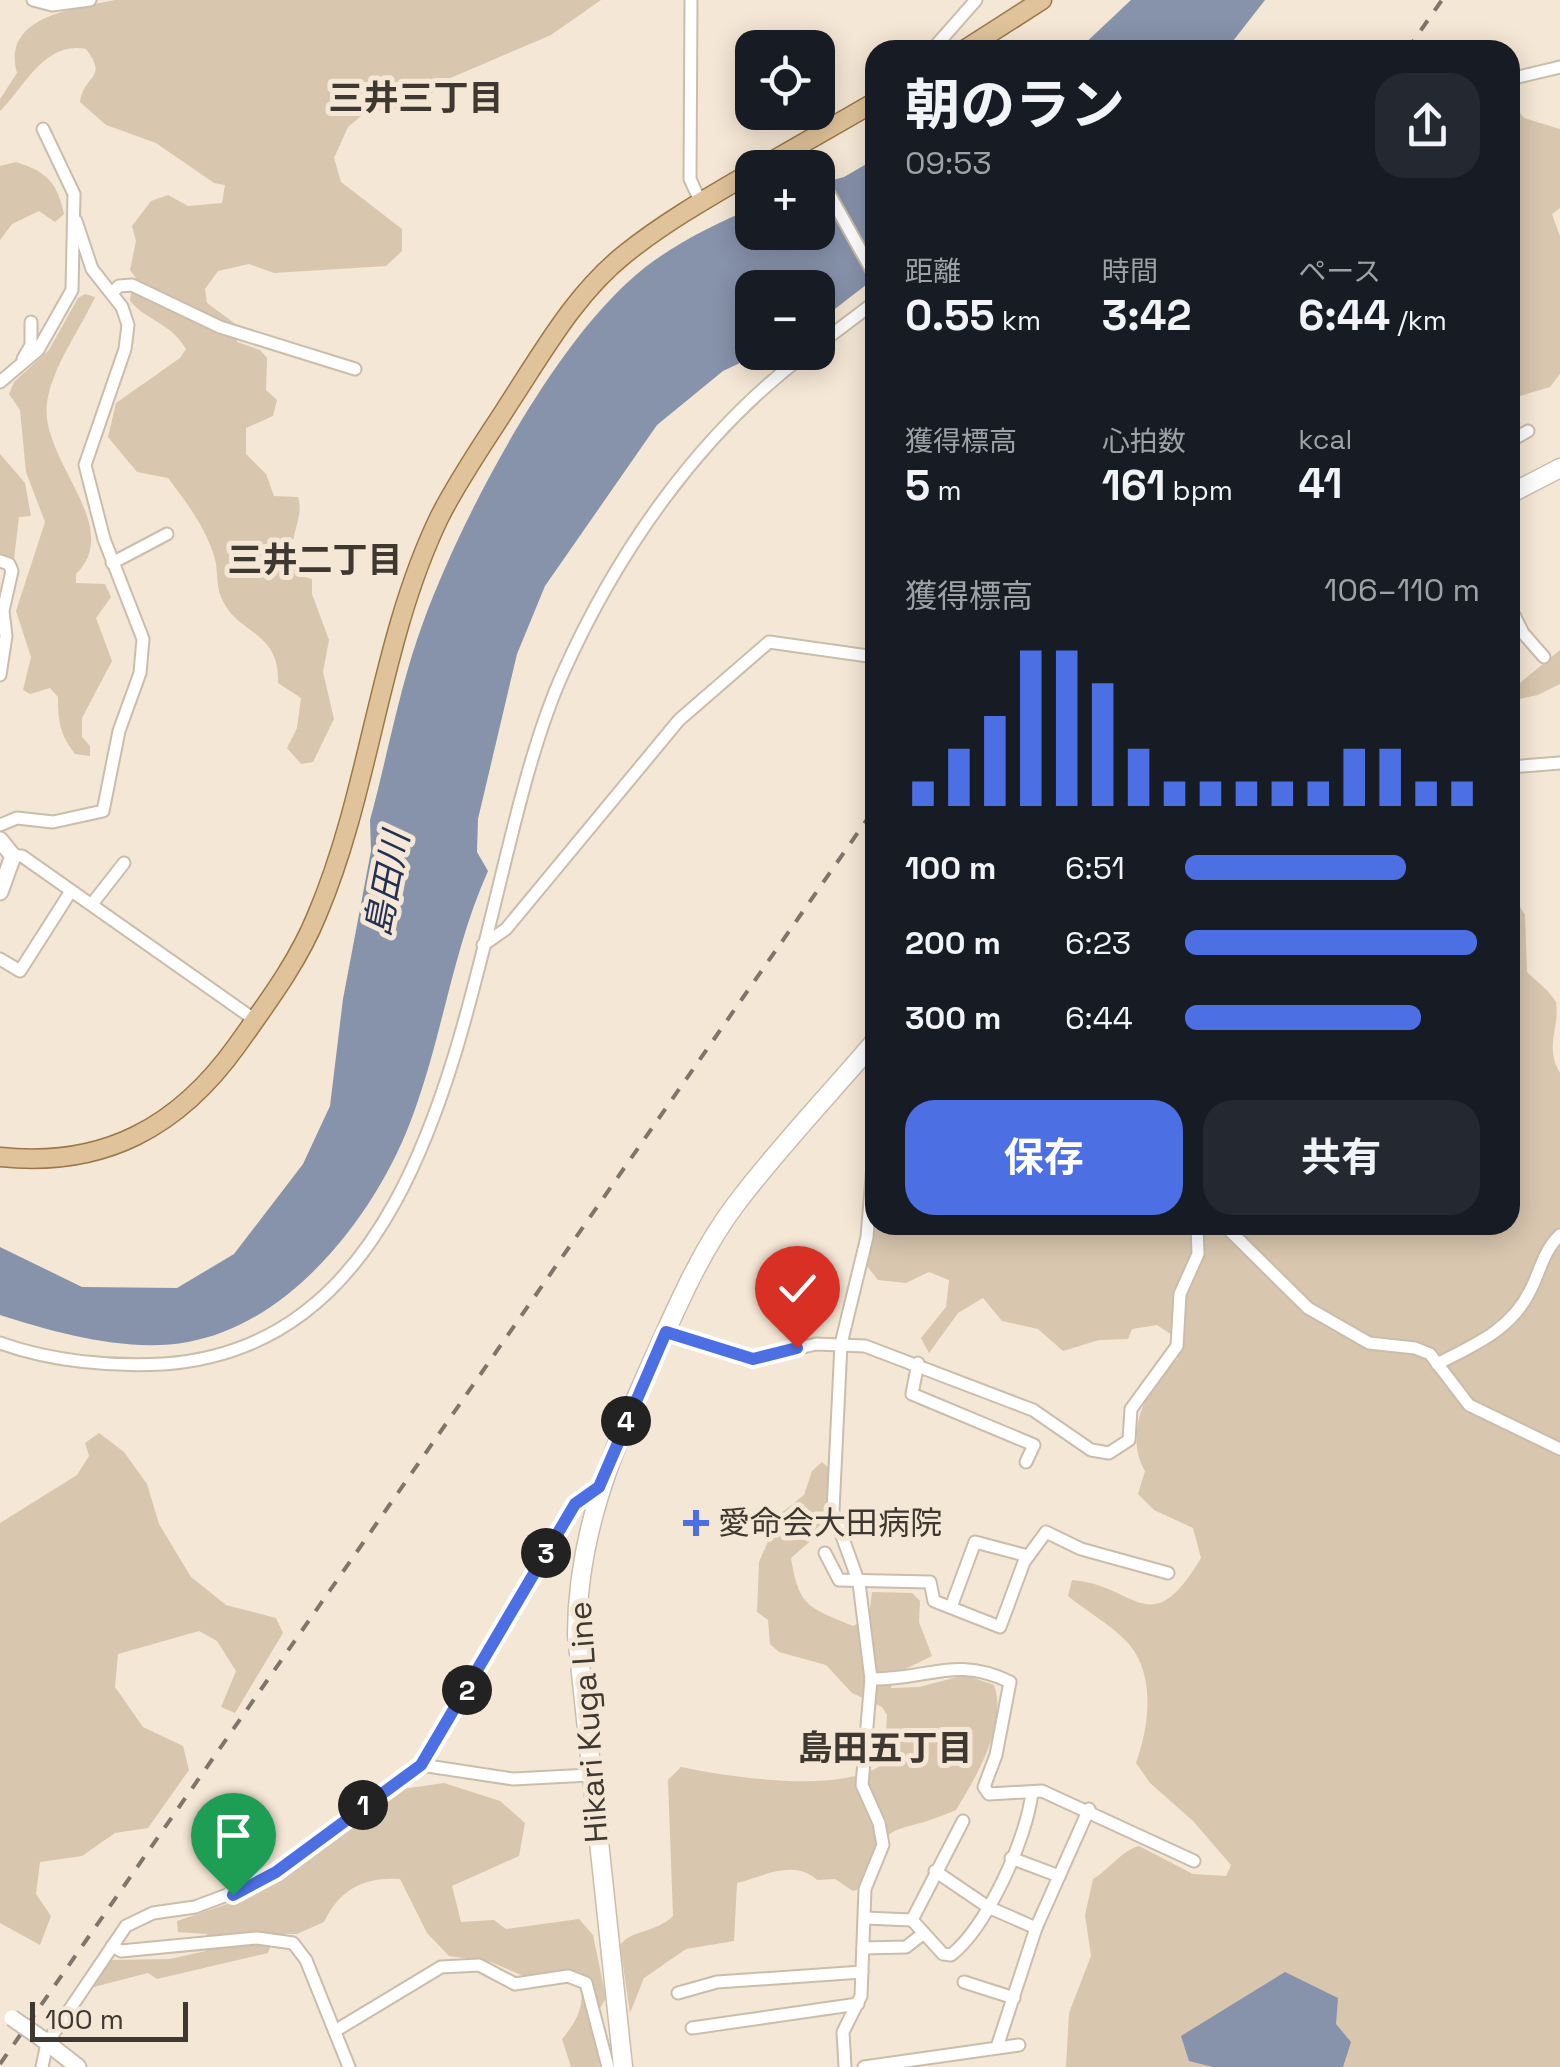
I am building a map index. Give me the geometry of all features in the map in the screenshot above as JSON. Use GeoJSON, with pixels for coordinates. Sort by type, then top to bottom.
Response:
{"type":"FeatureCollection","features":[{"type":"Feature","properties":{"kind":"main road"},"geometry":{"type":"LineString","coordinates":[[980,40],[1042,0]]}},
{"type":"Feature","properties":{"kind":"main road"},"geometry":{"type":"LineString","coordinates":[[822,150],[865,111]]}},
{"type":"Feature","properties":{"kind":"main road"},"geometry":{"type":"LineString","coordinates":[[0,1157],[58,1159],[133,1138],[191,1101],[214,1077],[289,969],[317,916],[415,580],[440,518],[525,379],[589,289],[624,255],[735,182]]}},
{"type":"Feature","properties":{"kind":"main road"},"geometry":{"type":"LineString","coordinates":[[1520,489],[1560,468]]}},
{"type":"Feature","properties":{"kind":"main road","name":"Hikari Kuga Line"},"geometry":{"type":"LineString","coordinates":[[623,2067],[590,1774],[577,1588],[599,1487],[708,1246],[736,1204],[865,1053]]}},
{"type":"Feature","properties":{"kind":"street"},"geometry":{"type":"LineString","coordinates":[[34,0],[52,5],[90,0]]}},
{"type":"Feature","properties":{"kind":"street"},"geometry":{"type":"LineString","coordinates":[[691,0],[690,179],[700,203]]}},
{"type":"Feature","properties":{"kind":"street"},"geometry":{"type":"LineString","coordinates":[[941,40],[976,0]]}},
{"type":"Feature","properties":{"kind":"street"},"geometry":{"type":"LineString","coordinates":[[1520,76],[1560,67]]}},
{"type":"Feature","properties":{"kind":"street"},"geometry":{"type":"LineString","coordinates":[[0,382],[38,350],[72,290],[74,194],[43,129]]}},
{"type":"Feature","properties":{"kind":"street"},"geometry":{"type":"LineString","coordinates":[[835,205],[865,258]]}},
{"type":"Feature","properties":{"kind":"street"},"geometry":{"type":"LineString","coordinates":[[0,825],[18,818],[53,822],[103,811],[107,805],[108,772],[142,654],[140,629],[112,563],[85,465],[125,348],[128,325],[81,243],[76,221]]}},
{"type":"Feature","properties":{"kind":"street"},"geometry":{"type":"LineString","coordinates":[[72,290],[92,281],[107,289],[132,286],[220,327],[355,369]]}},
{"type":"Feature","properties":{"kind":"street"},"geometry":{"type":"LineString","coordinates":[[835,332],[865,310]]}},
{"type":"Feature","properties":{"kind":"street"},"geometry":{"type":"LineString","coordinates":[[24,363],[31,345],[31,322]]}},
{"type":"Feature","properties":{"kind":"street"},"geometry":{"type":"LineString","coordinates":[[0,1343],[92,1362],[186,1362],[258,1341],[320,1299],[379,1234],[415,1164],[449,1072],[508,861],[526,778],[558,684],[637,541],[682,475],[732,417],[787,370]]}},
{"type":"Feature","properties":{"kind":"street"},"geometry":{"type":"LineString","coordinates":[[1520,435],[1528,431]]}},
{"type":"Feature","properties":{"kind":"street"},"geometry":{"type":"LineString","coordinates":[[112,563],[167,534]]}},
{"type":"Feature","properties":{"kind":"street"},"geometry":{"type":"LineString","coordinates":[[0,561],[8,564],[12,572],[1,622],[6,636],[0,676]]}},
{"type":"Feature","properties":{"kind":"street"},"geometry":{"type":"LineString","coordinates":[[1520,628],[1544,657]]}},
{"type":"Feature","properties":{"kind":"street"},"geometry":{"type":"LineString","coordinates":[[483,945],[506,929],[679,720],[769,642],[865,656]]}},
{"type":"Feature","properties":{"kind":"street"},"geometry":{"type":"LineString","coordinates":[[1520,765],[1560,763]]}},
{"type":"Feature","properties":{"kind":"street"},"geometry":{"type":"LineString","coordinates":[[0,840],[13,856]]}},
{"type":"Feature","properties":{"kind":"street"},"geometry":{"type":"LineString","coordinates":[[13,856],[22,856],[255,1020]]}},
{"type":"Feature","properties":{"kind":"street"},"geometry":{"type":"LineString","coordinates":[[0,892],[13,856]]}},
{"type":"Feature","properties":{"kind":"street"},"geometry":{"type":"LineString","coordinates":[[92,904],[124,863]]}},
{"type":"Feature","properties":{"kind":"street"},"geometry":{"type":"LineString","coordinates":[[0,959],[20,971],[71,891]]}},
{"type":"Feature","properties":{"kind":"street"},"geometry":{"type":"LineString","coordinates":[[845,2067],[843,2032],[858,2004],[862,1972],[865,1889],[883,1845],[879,1823],[862,1785],[872,1680],[859,1583],[833,1511],[841,1344],[866,1235]]}},
{"type":"Feature","properties":{"kind":"street"},"geometry":{"type":"LineString","coordinates":[[666,1332],[753,1359],[816,1344],[864,1346],[918,1363],[1033,1410],[1092,1450],[1109,1453],[1129,1440],[1132,1410],[1177,1346],[1180,1294],[1198,1254],[1198,1235]]}},
{"type":"Feature","properties":{"kind":"street"},"geometry":{"type":"LineString","coordinates":[[1234,1235],[1308,1308],[1370,1343],[1415,1348],[1437,1364],[1469,1405],[1560,1450]]}},
{"type":"Feature","properties":{"kind":"street"},"geometry":{"type":"LineString","coordinates":[[1437,1364],[1495,1334],[1519,1311],[1542,1260],[1560,1236]]}},
{"type":"Feature","properties":{"kind":"street"},"geometry":{"type":"LineString","coordinates":[[918,1363],[912,1394],[1034,1446],[1026,1462]]}},
{"type":"Feature","properties":{"kind":"street"},"geometry":{"type":"LineString","coordinates":[[42,2067],[44,2040],[112,1946],[138,1918],[195,1906],[256,1884],[421,1765],[575,1504],[599,1487]]}},
{"type":"Feature","properties":{"kind":"street"},"geometry":{"type":"LineString","coordinates":[[826,1553],[839,1580],[930,1582],[934,1601],[1000,1628],[1028,1556],[1046,1532],[1081,1549],[1168,1574]]}},
{"type":"Feature","properties":{"kind":"street"},"geometry":{"type":"LineString","coordinates":[[951,1607],[975,1542],[983,1540],[1028,1556]]}},
{"type":"Feature","properties":{"kind":"street"},"geometry":{"type":"LineString","coordinates":[[872,1680],[904,1680],[943,1667],[964,1666],[986,1670],[1010,1682],[996,1755],[984,1788],[990,1794],[1042,1791],[1194,1860]]}},
{"type":"Feature","properties":{"kind":"street"},"geometry":{"type":"LineString","coordinates":[[421,1765],[512,1779],[590,1774]]}},
{"type":"Feature","properties":{"kind":"street"},"geometry":{"type":"LineString","coordinates":[[865,1918],[912,1920],[943,1954],[950,1955],[969,1941],[1010,1858],[1030,1810],[1032,1792]]}},
{"type":"Feature","properties":{"kind":"street"},"geometry":{"type":"LineString","coordinates":[[997,2047],[1036,1928],[1088,1809]]}},
{"type":"Feature","properties":{"kind":"street"},"geometry":{"type":"LineString","coordinates":[[912,1920],[964,1821]]}},
{"type":"Feature","properties":{"kind":"street"},"geometry":{"type":"LineString","coordinates":[[1010,1858],[1059,1876]]}},
{"type":"Feature","properties":{"kind":"street"},"geometry":{"type":"LineString","coordinates":[[935,1871],[988,1907],[1036,1928]]}},
{"type":"Feature","properties":{"kind":"street"},"geometry":{"type":"LineString","coordinates":[[863,1948],[906,1948],[924,1933]]}},
{"type":"Feature","properties":{"kind":"street"},"geometry":{"type":"LineString","coordinates":[[112,1946],[121,1951],[257,1938],[293,1943],[306,1960],[349,2067]]}},
{"type":"Feature","properties":{"kind":"street"},"geometry":{"type":"LineString","coordinates":[[335,2031],[441,1967],[479,1965],[514,1984],[568,1976],[586,1984],[608,2067]]}},
{"type":"Feature","properties":{"kind":"street"},"geometry":{"type":"LineString","coordinates":[[678,1993],[717,1982],[862,1972]]}},
{"type":"Feature","properties":{"kind":"street"},"geometry":{"type":"LineString","coordinates":[[964,1982],[1014,1998]]}},
{"type":"Feature","properties":{"kind":"street"},"geometry":{"type":"LineString","coordinates":[[692,2028],[858,2004]]}},
{"type":"Feature","properties":{"kind":"street"},"geometry":{"type":"LineString","coordinates":[[6,2014],[78,2067]]}},
{"type":"Feature","properties":{"kind":"street"},"geometry":{"type":"LineString","coordinates":[[864,2067],[1019,2045]]}},
{"type":"Feature","properties":{"kind":"shaded area"},"geometry":{"type":"Polygon","coordinates":[[[115,0],[601,0],[551,35],[441,82],[426,100],[390,110],[367,111],[348,127],[334,158],[341,182],[402,229],[402,251],[386,266],[274,273],[249,264],[218,271],[205,289],[207,303],[237,325],[237,342],[260,350],[267,358],[266,390],[277,400],[273,416],[246,428],[246,454],[266,474],[274,496],[298,497],[300,506],[292,551],[298,575],[312,579],[312,594],[329,640],[323,672],[334,719],[313,762],[301,764],[287,748],[297,728],[301,698],[278,683],[272,652],[228,610],[219,592],[211,548],[195,516],[168,478],[137,472],[108,437],[116,403],[180,358],[186,349],[173,333],[130,301],[131,292],[140,284],[130,270],[136,241],[132,226],[151,201],[168,195],[188,206],[222,203],[225,185],[214,183],[156,143],[106,125],[80,102],[95,72],[86,49],[71,48],[47,59],[0,111],[0,99],[17,73],[15,54],[20,39],[30,27],[62,12],[115,0]]]}},
{"type":"Feature","properties":{"kind":"shaded area"},"geometry":{"type":"Polygon","coordinates":[[[1520,113],[1524,118],[1560,129],[1560,208],[1552,214],[1560,236],[1560,374],[1550,387],[1520,396],[1520,113]]]}},
{"type":"Feature","properties":{"kind":"shaded area"},"geometry":{"type":"Polygon","coordinates":[[[16,162],[49,180],[64,214],[55,222],[39,211],[12,224],[0,240],[0,166],[16,162]]]}},
{"type":"Feature","properties":{"kind":"shaded area"},"geometry":{"type":"Polygon","coordinates":[[[85,294],[95,297],[60,362],[47,403],[55,447],[86,514],[91,535],[88,555],[76,574],[76,583],[105,584],[111,597],[96,618],[112,661],[82,718],[82,737],[90,746],[90,756],[75,754],[66,740],[59,721],[58,697],[50,688],[30,694],[23,690],[31,657],[16,611],[45,522],[26,472],[20,410],[9,394],[14,382],[49,350],[78,298],[85,294]]]}},
{"type":"Feature","properties":{"kind":"shaded area"},"geometry":{"type":"Polygon","coordinates":[[[0,454],[25,483],[31,516],[19,517],[14,559],[0,555],[0,454]]]}},
{"type":"Feature","properties":{"kind":"shaded area"},"geometry":{"type":"Polygon","coordinates":[[[1560,650],[1560,684],[1520,699],[1520,683],[1560,650]]]}},
{"type":"Feature","properties":{"kind":"shaded area"},"geometry":{"type":"Polygon","coordinates":[[[1520,907],[1525,915],[1527,972],[1556,1002],[1553,1054],[1560,1073],[1560,2067],[1066,2067],[1069,2013],[1091,1956],[1085,1915],[1093,1879],[1139,1846],[1193,1874],[1226,1876],[1231,1865],[1193,1821],[1150,1783],[1136,1763],[1148,1702],[1138,1657],[1123,1637],[1068,1596],[1072,1580],[1155,1604],[1183,1584],[1201,1558],[1193,1528],[1154,1510],[1138,1494],[1145,1471],[1137,1441],[1142,1410],[1157,1381],[1178,1359],[1178,1339],[1157,1325],[1132,1329],[1128,1339],[1099,1340],[1063,1351],[1038,1329],[1002,1321],[983,1298],[958,1313],[929,1353],[921,1338],[946,1307],[949,1280],[929,1272],[906,1283],[878,1280],[867,1266],[874,1235],[1520,1235],[1520,907]]]}},
{"type":"Feature","properties":{"kind":"shaded area"},"geometry":{"type":"Polygon","coordinates":[[[99,1433],[124,1452],[147,1484],[159,1524],[191,1577],[226,1605],[276,1618],[283,1633],[235,1713],[221,1707],[236,1671],[217,1641],[199,1631],[118,1654],[115,1687],[143,1727],[183,1746],[189,1770],[148,1828],[115,1833],[82,1856],[40,1862],[36,1894],[51,1916],[40,1945],[0,1923],[0,1523],[77,1475],[89,1456],[85,1443],[99,1433]]]}},
{"type":"Feature","properties":{"kind":"shaded area"},"geometry":{"type":"Polygon","coordinates":[[[822,1462],[831,1470],[822,1531],[791,1558],[803,1596],[816,1609],[853,1626],[869,1617],[872,1592],[912,1593],[920,1601],[919,1622],[932,1656],[895,1674],[891,1688],[919,1687],[965,1675],[994,1685],[997,1716],[988,1750],[956,1810],[885,1838],[859,1889],[853,1891],[835,1879],[817,1880],[789,1870],[737,1883],[734,1941],[686,1949],[644,1978],[630,2013],[620,1945],[673,1916],[668,1780],[681,1767],[756,1779],[815,1781],[866,1773],[884,1763],[887,1715],[882,1707],[852,1693],[826,1665],[779,1652],[770,1644],[768,1620],[757,1612],[759,1562],[780,1514],[804,1495],[812,1471],[822,1462]]]}},
{"type":"Feature","properties":{"kind":"shaded area"},"geometry":{"type":"Polygon","coordinates":[[[444,1783],[500,1801],[525,1823],[519,1856],[452,1886],[461,1922],[494,1920],[506,1929],[579,1919],[593,1935],[606,1998],[592,2022],[600,2067],[571,2067],[562,2039],[580,2009],[579,1974],[528,1978],[491,1962],[449,1956],[427,1933],[400,1879],[375,1880],[354,1887],[338,1901],[324,1922],[297,1934],[275,1934],[268,1953],[157,1979],[148,1973],[90,1988],[111,1960],[170,1959],[206,1951],[207,1934],[178,1932],[177,1921],[242,1899],[293,1871],[403,1789],[444,1783]]]}},
{"type":"Feature","properties":{"kind":"water"},"geometry":{"type":"Polygon","coordinates":[[[1131,0],[1265,0],[1234,40],[1089,40],[1131,0]]]}},
{"type":"Feature","properties":{"kind":"water","name":"島田川"},"geometry":{"type":"Polygon","coordinates":[[[865,165],[865,286],[835,309],[835,270],[735,270],[735,365],[657,425],[545,586],[517,654],[478,819],[477,852],[488,871],[466,930],[414,1112],[399,1149],[356,1222],[297,1286],[263,1312],[227,1331],[188,1342],[117,1343],[0,1315],[0,1247],[82,1287],[177,1288],[234,1254],[303,1164],[330,1106],[343,999],[371,851],[370,820],[408,669],[440,579],[484,487],[567,352],[628,282],[656,259],[735,216],[735,250],[835,250],[835,179],[865,165]]]}},
{"type":"Feature","properties":{"kind":"water"},"geometry":{"type":"Polygon","coordinates":[[[1285,1972],[1338,1998],[1336,2024],[1351,2042],[1343,2067],[1213,2067],[1189,2061],[1181,2036],[1285,1972]]]}},
{"type":"Feature","properties":{"kind":"railway"},"geometry":{"type":"LineString","coordinates":[[1414,40],[1442,0]]}},
{"type":"Feature","properties":{"kind":"railway"},"geometry":{"type":"LineString","coordinates":[[0,2064],[865,822]]}},
{"type":"Feature","properties":{"kind":"place","name":"愛命会大田病院"},"geometry":{"type":"Point","coordinates":[696,1523]}},
{"type":"Feature","properties":{"kind":"district","name":"三井三丁目"},"geometry":{"type":"Point","coordinates":[416,98]}},
{"type":"Feature","properties":{"kind":"district","name":"三井二丁目"},"geometry":{"type":"Point","coordinates":[315,560]}},
{"type":"Feature","properties":{"kind":"district","name":"島田五丁目"},"geometry":{"type":"Point","coordinates":[885,1748]}},
{"type":"Feature","properties":{"kind":"route"},"geometry":{"type":"LineString","coordinates":[[233,1895],[276,1872],[428,1757],[575,1504],[586,1492],[599,1487],[666,1332],[753,1359],[797,1348]]}}]}
